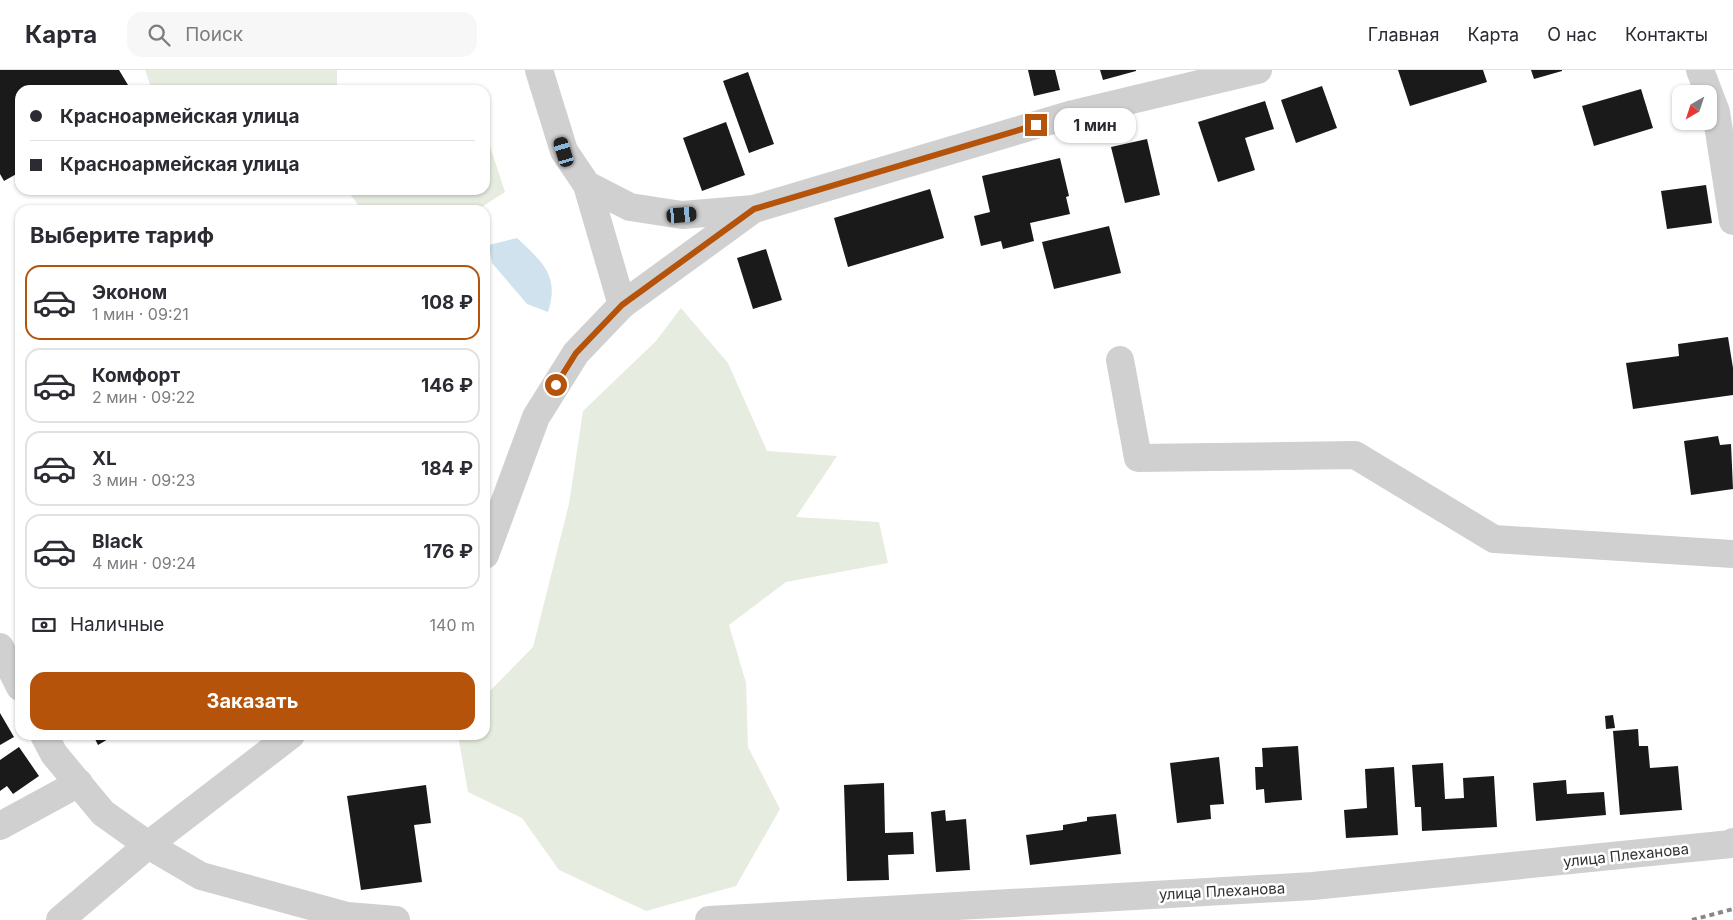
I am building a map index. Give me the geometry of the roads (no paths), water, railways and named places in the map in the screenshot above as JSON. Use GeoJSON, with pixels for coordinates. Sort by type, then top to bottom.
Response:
{"type":"FeatureCollection","features":[{"type":"Feature","properties":{"kind":"street"},"geometry":{"type":"LineString","coordinates":[[539,70],[564,152],[587,185],[622,305]]}},
{"type":"Feature","properties":{"kind":"street"},"geometry":{"type":"LineString","coordinates":[[587,185],[630,207],[682,215],[754,209],[1073,114],[1258,70]]}},
{"type":"Feature","properties":{"kind":"street"},"geometry":{"type":"LineString","coordinates":[[1700,70],[1716,112],[1733,221]]}},
{"type":"Feature","properties":{"kind":"street"},"geometry":{"type":"LineString","coordinates":[[490,541],[536,417],[576,353],[622,305],[754,209]]}},
{"type":"Feature","properties":{"kind":"street"},"geometry":{"type":"LineString","coordinates":[[1120,360],[1138,458],[1355,455],[1494,539],[1733,554]]}},
{"type":"Feature","properties":{"kind":"street"},"geometry":{"type":"LineString","coordinates":[[0,647],[15,677]]}},
{"type":"Feature","properties":{"kind":"street"},"geometry":{"type":"LineString","coordinates":[[47,740],[54,754],[103,813],[148,845],[201,876],[347,916],[396,920]]}},
{"type":"Feature","properties":{"kind":"street"},"geometry":{"type":"LineString","coordinates":[[60,920],[148,845],[284,740]]}},
{"type":"Feature","properties":{"kind":"street"},"geometry":{"type":"LineString","coordinates":[[0,826],[78,783]]}},
{"type":"Feature","properties":{"kind":"street","name":"улица Плеханова"},"geometry":{"type":"LineString","coordinates":[[709,920],[1313,886],[1731,844],[1733,842]]}},
{"type":"Feature","properties":{"kind":"water"},"geometry":{"type":"Polygon","coordinates":[[[517,238],[541,262],[550,279],[552,288],[548,312],[527,304],[492,263],[490,245],[517,238]]]}},
{"type":"Feature","properties":{"kind":"railway"},"geometry":{"type":"LineString","coordinates":[[1692,920],[1733,909]]}}]}
